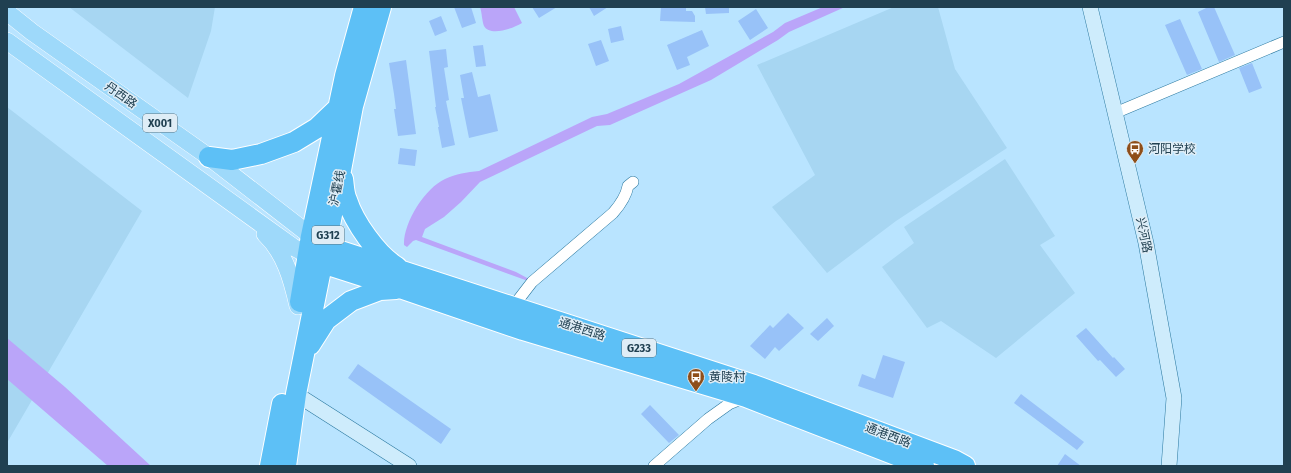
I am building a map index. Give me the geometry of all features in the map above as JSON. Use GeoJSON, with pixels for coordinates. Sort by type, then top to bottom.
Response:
{"type":"FeatureCollection","features":[{"type":"Feature","properties":{"kind":"highway","name":"沪霍线"},"geometry":{"type":"LineString","coordinates":[[286,466],[296,394],[304,353],[317,250],[339,107],[345,76],[364,7]]}},
{"type":"Feature","properties":{"kind":"highway","name":"沪霍线"},"geometry":{"type":"LineString","coordinates":[[270,466],[299,311],[341,170],[353,106],[381,7]]}},
{"type":"Feature","properties":{"kind":"highway"},"geometry":{"type":"LineString","coordinates":[[209,157],[232,160],[260,154],[294,142],[317,128],[339,107]]}},
{"type":"Feature","properties":{"kind":"highway"},"geometry":{"type":"LineString","coordinates":[[304,353],[326,320],[351,301],[406,281],[383,255],[352,214],[346,200],[341,170]]}},
{"type":"Feature","properties":{"kind":"highway","name":"通港西路"},"geometry":{"type":"LineString","coordinates":[[317,250],[406,281],[523,330],[746,397],[924,466]]}},
{"type":"Feature","properties":{"kind":"highway","name":"通港西路"},"geometry":{"type":"LineString","coordinates":[[406,281],[512,308],[754,385],[954,460],[965,466]]}},
{"type":"Feature","properties":{"kind":"main road","name":"丹西路"},"geometry":{"type":"LineString","coordinates":[[7,12],[32,32],[209,157],[317,250]]}},
{"type":"Feature","properties":{"kind":"main road","name":"丹西路"},"geometry":{"type":"LineString","coordinates":[[7,41],[293,248],[317,250]]}},
{"type":"Feature","properties":{"kind":"main road"},"geometry":{"type":"LineString","coordinates":[[234,204],[272,241],[287,267],[292,280],[299,311]]}},
{"type":"Feature","properties":{"kind":"street","name":"兴河路"},"geometry":{"type":"LineString","coordinates":[[1090,7],[1146,243],[1174,398],[1170,466]]}},
{"type":"Feature","properties":{"kind":"street"},"geometry":{"type":"LineString","coordinates":[[1115,113],[1284,42]]}},
{"type":"Feature","properties":{"kind":"street"},"geometry":{"type":"LineString","coordinates":[[512,308],[532,282],[613,213],[621,203],[627,192],[628,186],[633,182]]}},
{"type":"Feature","properties":{"kind":"street"},"geometry":{"type":"LineString","coordinates":[[296,394],[409,466]]}},
{"type":"Feature","properties":{"kind":"street"},"geometry":{"type":"LineString","coordinates":[[654,466],[723,408],[746,397]]}},
{"type":"Feature","properties":{"kind":"shaded area"},"geometry":{"type":"Polygon","coordinates":[[[69,7],[215,7],[211,31],[188,98],[69,7]]]}},
{"type":"Feature","properties":{"kind":"shaded area"},"geometry":{"type":"Polygon","coordinates":[[[480,7],[514,7],[522,23],[514,27],[491,31],[483,24],[480,7]]]}},
{"type":"Feature","properties":{"kind":"shaded area"},"geometry":{"type":"Polygon","coordinates":[[[823,7],[845,7],[789,32],[711,80],[610,125],[597,126],[480,182],[444,217],[425,229],[422,237],[516,272],[529,279],[528,281],[416,240],[407,247],[404,245],[407,227],[417,207],[430,190],[445,179],[479,171],[592,117],[607,114],[679,84],[773,32],[785,23],[823,7]]]}},
{"type":"Feature","properties":{"kind":"shaded area"},"geometry":{"type":"Polygon","coordinates":[[[894,7],[938,7],[955,69],[1007,148],[896,221],[827,273],[772,207],[815,175],[757,65],[894,7]]]}},
{"type":"Feature","properties":{"kind":"shaded area"},"geometry":{"type":"Polygon","coordinates":[[[7,107],[142,211],[7,443],[7,107]]]}},
{"type":"Feature","properties":{"kind":"shaded area"},"geometry":{"type":"Polygon","coordinates":[[[1005,159],[1055,236],[1040,245],[1075,293],[996,358],[941,321],[927,328],[882,267],[914,243],[904,227],[1005,159]]]}},
{"type":"Feature","properties":{"kind":"shaded area"},"geometry":{"type":"Polygon","coordinates":[[[7,338],[65,387],[151,466],[108,466],[7,379],[7,338]]]}},
{"type":"Feature","properties":{"kind":"building"},"geometry":{"type":"Polygon","coordinates":[[[454,7],[471,7],[476,23],[462,28],[454,7]]]}},
{"type":"Feature","properties":{"kind":"building"},"geometry":{"type":"Polygon","coordinates":[[[532,7],[557,7],[539,18],[532,7]]]}},
{"type":"Feature","properties":{"kind":"building"},"geometry":{"type":"Polygon","coordinates":[[[589,7],[608,7],[594,16],[589,7]]]}},
{"type":"Feature","properties":{"kind":"building"},"geometry":{"type":"Polygon","coordinates":[[[661,7],[686,7],[686,11],[692,11],[695,16],[695,22],[660,21],[661,7]]]}},
{"type":"Feature","properties":{"kind":"building"},"geometry":{"type":"Polygon","coordinates":[[[705,7],[729,7],[729,13],[706,14],[705,7]]]}},
{"type":"Feature","properties":{"kind":"building"},"geometry":{"type":"Polygon","coordinates":[[[1208,7],[1214,7],[1235,55],[1219,62],[1198,12],[1208,7]]]}},
{"type":"Feature","properties":{"kind":"building"},"geometry":{"type":"Polygon","coordinates":[[[756,9],[768,28],[750,40],[738,21],[756,9]]]}},
{"type":"Feature","properties":{"kind":"building"},"geometry":{"type":"Polygon","coordinates":[[[441,16],[447,31],[435,36],[429,21],[441,16]]]}},
{"type":"Feature","properties":{"kind":"building"},"geometry":{"type":"Polygon","coordinates":[[[1180,19],[1202,69],[1187,75],[1165,25],[1180,19]]]}},
{"type":"Feature","properties":{"kind":"building"},"geometry":{"type":"Polygon","coordinates":[[[621,26],[624,40],[611,43],[608,29],[621,26]]]}},
{"type":"Feature","properties":{"kind":"building"},"geometry":{"type":"Polygon","coordinates":[[[702,30],[709,46],[687,57],[690,65],[677,70],[667,45],[702,30]]]}},
{"type":"Feature","properties":{"kind":"building"},"geometry":{"type":"Polygon","coordinates":[[[601,40],[609,61],[596,66],[588,44],[601,40]]]}},
{"type":"Feature","properties":{"kind":"building"},"geometry":{"type":"Polygon","coordinates":[[[483,45],[486,66],[476,67],[473,46],[483,45]]]}},
{"type":"Feature","properties":{"kind":"building"},"geometry":{"type":"Polygon","coordinates":[[[446,49],[448,67],[444,68],[449,100],[446,101],[455,145],[442,148],[435,107],[429,51],[446,49]]]}},
{"type":"Feature","properties":{"kind":"building"},"geometry":{"type":"Polygon","coordinates":[[[406,60],[416,134],[398,136],[394,109],[396,109],[389,63],[406,60]]]}},
{"type":"Feature","properties":{"kind":"building"},"geometry":{"type":"Polygon","coordinates":[[[1252,63],[1262,88],[1249,93],[1239,68],[1252,63]]]}},
{"type":"Feature","properties":{"kind":"building"},"geometry":{"type":"Polygon","coordinates":[[[472,72],[478,97],[490,94],[498,131],[469,138],[461,98],[464,98],[460,75],[472,72]]]}},
{"type":"Feature","properties":{"kind":"building"},"geometry":{"type":"Polygon","coordinates":[[[400,148],[417,150],[415,166],[398,164],[400,148]]]}},
{"type":"Feature","properties":{"kind":"building"},"geometry":{"type":"Polygon","coordinates":[[[788,313],[804,328],[779,351],[775,347],[765,359],[750,346],[770,325],[773,328],[788,313]]]}},
{"type":"Feature","properties":{"kind":"building"},"geometry":{"type":"Polygon","coordinates":[[[827,318],[834,326],[818,341],[810,334],[827,318]]]}},
{"type":"Feature","properties":{"kind":"building"},"geometry":{"type":"Polygon","coordinates":[[[1086,328],[1125,369],[1116,377],[1100,360],[1098,361],[1076,336],[1086,328]]]}},
{"type":"Feature","properties":{"kind":"building"},"geometry":{"type":"Polygon","coordinates":[[[883,355],[905,362],[893,398],[858,386],[862,374],[875,379],[883,355]]]}},
{"type":"Feature","properties":{"kind":"building"},"geometry":{"type":"Polygon","coordinates":[[[358,364],[451,429],[441,444],[348,378],[358,364]]]}},
{"type":"Feature","properties":{"kind":"building"},"geometry":{"type":"Polygon","coordinates":[[[1021,394],[1084,442],[1077,450],[1014,403],[1021,394]]]}},
{"type":"Feature","properties":{"kind":"building"},"geometry":{"type":"Polygon","coordinates":[[[650,405],[679,435],[669,443],[641,414],[650,405]]]}},
{"type":"Feature","properties":{"kind":"building"},"geometry":{"type":"Polygon","coordinates":[[[1065,454],[1081,466],[1057,466],[1065,454]]]}},
{"type":"Feature","properties":{"kind":"place","name":"河阳学校"},"geometry":{"type":"Point","coordinates":[1135,164]}},
{"type":"Feature","properties":{"kind":"place","name":"黄陵村"},"geometry":{"type":"Point","coordinates":[696,392]}}]}
